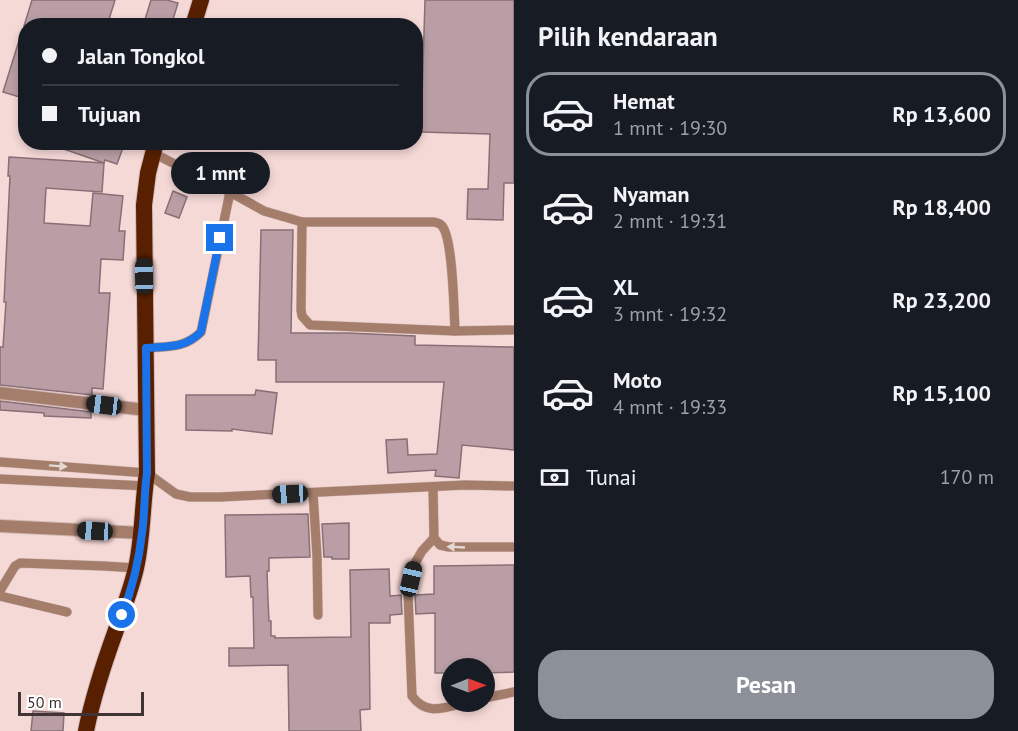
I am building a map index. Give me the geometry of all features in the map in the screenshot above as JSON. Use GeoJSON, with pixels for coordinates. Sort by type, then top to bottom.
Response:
{"type":"FeatureCollection","features":[{"type":"Feature","properties":{"kind":"highway"},"geometry":{"type":"LineString","coordinates":[[195,18],[201,0]]}},
{"type":"Feature","properties":{"kind":"highway"},"geometry":{"type":"LineString","coordinates":[[86,731],[93,697],[128,600],[136,568],[151,480],[146,410],[144,205],[148,172],[154,150]]}},
{"type":"Feature","properties":{"kind":"street"},"geometry":{"type":"LineString","coordinates":[[0,393],[146,410]]}},
{"type":"Feature","properties":{"kind":"street"},"geometry":{"type":"LineString","coordinates":[[0,526],[142,533]]}},
{"type":"Feature","properties":{"kind":"lane"},"geometry":{"type":"LineString","coordinates":[[158,150],[264,211],[302,222],[434,222],[440,224],[447,235],[451,261],[456,331]]}},
{"type":"Feature","properties":{"kind":"lane"},"geometry":{"type":"LineString","coordinates":[[146,348],[183,345],[201,332],[230,192]]}},
{"type":"Feature","properties":{"kind":"lane"},"geometry":{"type":"LineString","coordinates":[[302,222],[301,310],[302,316],[310,325],[456,331],[514,330]]}},
{"type":"Feature","properties":{"kind":"lane"},"geometry":{"type":"LineString","coordinates":[[0,462],[151,480],[176,494],[190,497],[465,485],[514,486]]}},
{"type":"Feature","properties":{"kind":"lane"},"geometry":{"type":"LineString","coordinates":[[0,479],[151,480]]}},
{"type":"Feature","properties":{"kind":"lane"},"geometry":{"type":"LineString","coordinates":[[433,487],[434,538],[440,545],[514,547]]}},
{"type":"Feature","properties":{"kind":"lane"},"geometry":{"type":"LineString","coordinates":[[313,493],[318,615]]}},
{"type":"Feature","properties":{"kind":"lane"},"geometry":{"type":"LineString","coordinates":[[434,538],[422,551],[414,565],[408,593],[412,696],[425,708],[441,709]]}},
{"type":"Feature","properties":{"kind":"lane"},"geometry":{"type":"LineString","coordinates":[[0,591],[15,566],[24,562],[136,568]]}},
{"type":"Feature","properties":{"kind":"lane"},"geometry":{"type":"LineString","coordinates":[[0,596],[67,612]]}},
{"type":"Feature","properties":{"kind":"lane"},"geometry":{"type":"LineString","coordinates":[[495,696],[514,692]]}},
{"type":"Feature","properties":{"kind":"building"},"geometry":{"type":"Polygon","coordinates":[[[32,0],[115,0],[109,18],[26,18],[32,0]]]}},
{"type":"Feature","properties":{"kind":"building"},"geometry":{"type":"Polygon","coordinates":[[[151,0],[178,3],[173,18],[145,18],[151,0]]]}},
{"type":"Feature","properties":{"kind":"building"},"geometry":{"type":"Polygon","coordinates":[[[425,0],[514,0],[514,183],[504,183],[503,220],[467,219],[468,189],[488,189],[490,134],[423,132],[425,0]]]}},
{"type":"Feature","properties":{"kind":"building"},"geometry":{"type":"Polygon","coordinates":[[[18,44],[18,97],[3,92],[18,44]]]}},
{"type":"Feature","properties":{"kind":"building"},"geometry":{"type":"Polygon","coordinates":[[[66,150],[122,150],[117,164],[105,160],[104,163],[66,150]]]}},
{"type":"Feature","properties":{"kind":"building"},"geometry":{"type":"Polygon","coordinates":[[[9,157],[104,163],[102,192],[46,188],[44,223],[90,226],[93,193],[123,196],[119,231],[125,231],[123,260],[101,259],[99,293],[110,293],[103,389],[92,388],[92,395],[0,385],[0,347],[3,347],[6,302],[4,302],[9,157]]]}},
{"type":"Feature","properties":{"kind":"building"},"geometry":{"type":"Polygon","coordinates":[[[173,191],[187,197],[179,218],[165,213],[173,191]]]}},
{"type":"Feature","properties":{"kind":"building"},"geometry":{"type":"Polygon","coordinates":[[[261,230],[293,230],[291,333],[415,336],[415,345],[514,347],[514,450],[462,445],[459,478],[435,476],[436,470],[388,473],[386,440],[407,439],[408,455],[437,454],[444,382],[276,382],[276,360],[258,360],[261,230]]]}},
{"type":"Feature","properties":{"kind":"building"},"geometry":{"type":"Polygon","coordinates":[[[256,390],[277,393],[272,434],[232,429],[232,431],[186,430],[186,395],[255,395],[256,390]]]}},
{"type":"Feature","properties":{"kind":"building"},"geometry":{"type":"Polygon","coordinates":[[[0,401],[91,412],[91,418],[44,416],[44,413],[0,410],[0,401]]]}},
{"type":"Feature","properties":{"kind":"building"},"geometry":{"type":"Polygon","coordinates":[[[308,514],[310,557],[269,558],[269,571],[267,571],[271,636],[275,638],[351,637],[350,570],[389,569],[390,596],[401,595],[402,614],[390,615],[390,623],[369,623],[370,709],[360,710],[361,731],[289,731],[288,665],[229,666],[229,648],[254,648],[253,597],[251,597],[250,576],[226,577],[225,515],[308,514]]]}},
{"type":"Feature","properties":{"kind":"building"},"geometry":{"type":"Polygon","coordinates":[[[349,523],[349,559],[324,557],[322,524],[349,523]]]}},
{"type":"Feature","properties":{"kind":"building"},"geometry":{"type":"Polygon","coordinates":[[[514,565],[514,672],[495,673],[495,658],[441,658],[441,673],[435,673],[435,613],[416,614],[415,595],[434,594],[434,566],[514,565]]]}},
{"type":"Feature","properties":{"kind":"building"},"geometry":{"type":"Polygon","coordinates":[[[33,711],[64,713],[63,731],[31,731],[33,711]]]}},
{"type":"Feature","properties":{"kind":"route"},"geometry":{"type":"LineString","coordinates":[[122,615],[136,568],[142,533],[147,473],[146,348],[183,345],[201,332],[220,238]]}}]}
